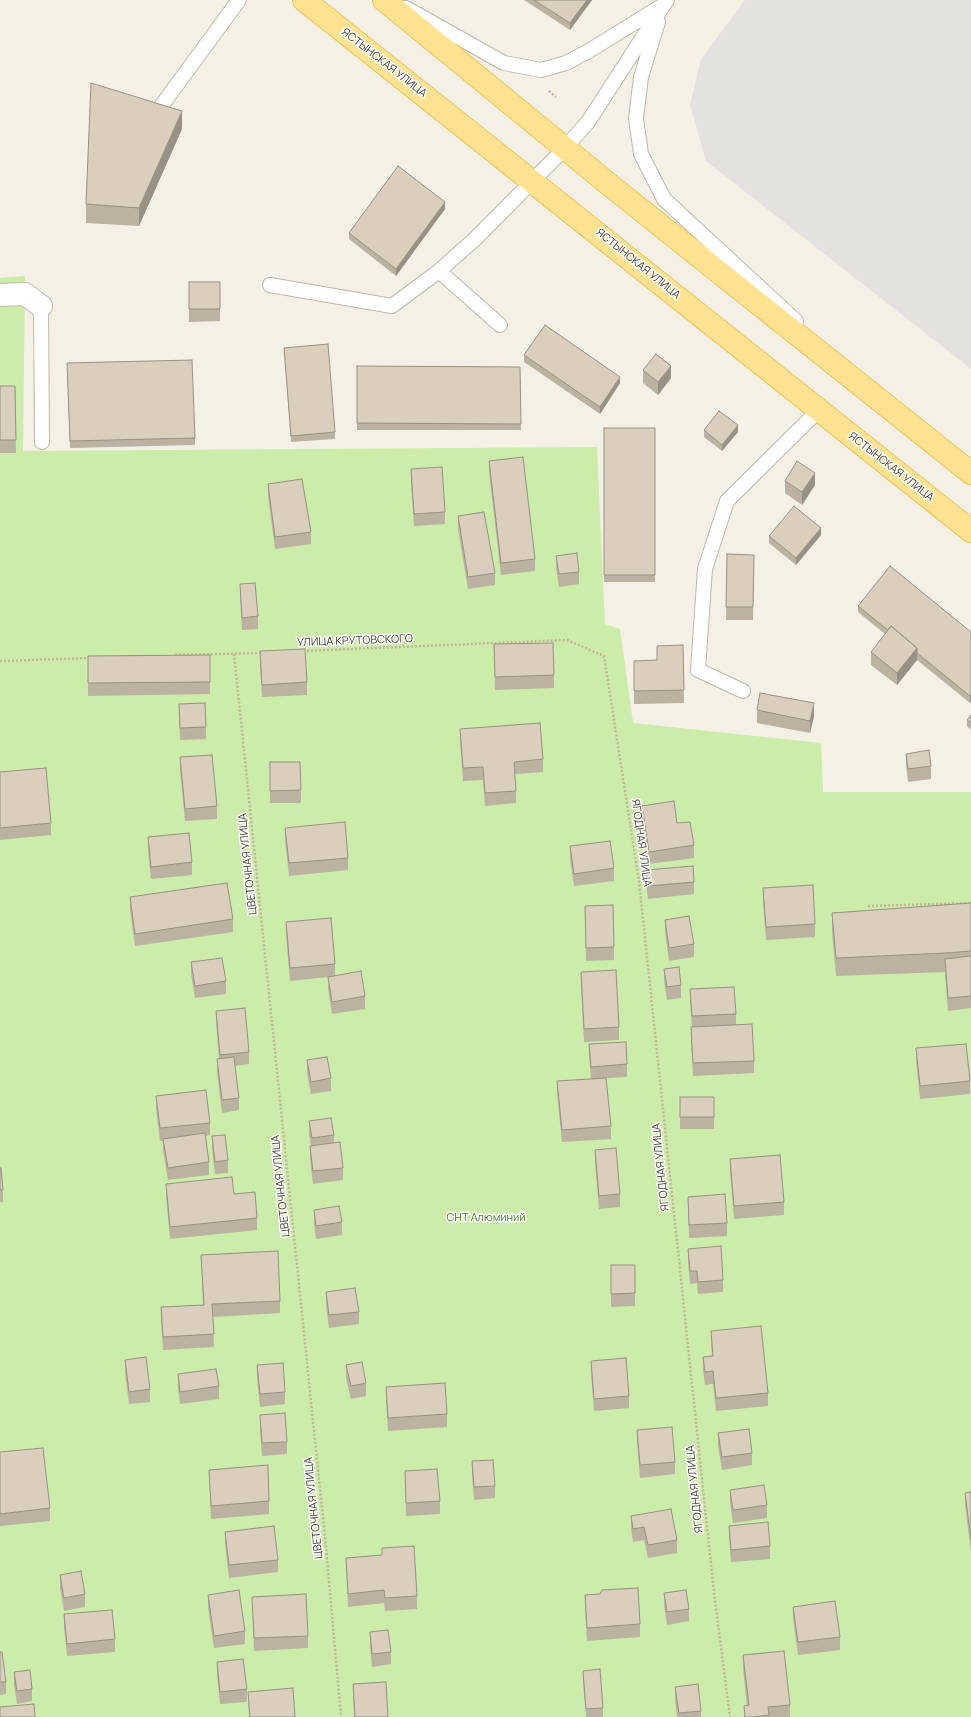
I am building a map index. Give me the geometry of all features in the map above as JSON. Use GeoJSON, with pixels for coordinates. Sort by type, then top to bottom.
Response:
{"type":"FeatureCollection","features":[{"type":"Feature","properties":{"kind":"main road","name":"ЯСТЫНСКАЯ УЛИЦА"},"geometry":{"type":"LineString","coordinates":[[304,0],[971,530]]}},
{"type":"Feature","properties":{"kind":"main road"},"geometry":{"type":"LineString","coordinates":[[384,0],[565,148],[971,473]]}},
{"type":"Feature","properties":{"kind":"street"},"geometry":{"type":"LineString","coordinates":[[0,295],[25,294],[41,306]]}},
{"type":"Feature","properties":{"kind":"lane"},"geometry":{"type":"LineString","coordinates":[[159,109],[238,0]]}},
{"type":"Feature","properties":{"kind":"lane"},"geometry":{"type":"LineString","coordinates":[[391,0],[504,63],[541,70],[566,63],[587,52],[665,2]]}},
{"type":"Feature","properties":{"kind":"lane"},"geometry":{"type":"LineString","coordinates":[[270,285],[392,306],[439,271],[476,238],[565,148],[588,122],[665,2]]}},
{"type":"Feature","properties":{"kind":"lane"},"geometry":{"type":"LineString","coordinates":[[665,2],[641,77],[636,118],[641,154],[664,199],[892,410]]}},
{"type":"Feature","properties":{"kind":"lane"},"geometry":{"type":"LineString","coordinates":[[439,271],[500,325]]}},
{"type":"Feature","properties":{"kind":"lane"},"geometry":{"type":"LineString","coordinates":[[41,306],[42,442]]}},
{"type":"Feature","properties":{"kind":"lane"},"geometry":{"type":"LineString","coordinates":[[743,691],[698,670],[705,569],[727,501],[819,410]]}},
{"type":"Feature","properties":{"kind":"path","name":"УЛИЦА КРУТОВСКОГО"},"geometry":{"type":"LineString","coordinates":[[298,651],[567,640]]}},
{"type":"Feature","properties":{"kind":"path","name":"ЯГОДНАЯ УЛИЦА"},"geometry":{"type":"LineString","coordinates":[[567,640],[604,656],[639,881],[714,1593],[730,1717]]}},
{"type":"Feature","properties":{"kind":"path"},"geometry":{"type":"LineString","coordinates":[[172,656],[266,652]]}},
{"type":"Feature","properties":{"kind":"path","name":"ЦВЕТОЧНАЯ УЛИЦА"},"geometry":{"type":"LineString","coordinates":[[234,654],[326,1547],[341,1717]]}},
{"type":"Feature","properties":{"kind":"path"},"geometry":{"type":"LineString","coordinates":[[0,660],[94,658]]}},
{"type":"Feature","properties":{"kind":"path"},"geometry":{"type":"LineString","coordinates":[[868,906],[971,903]]}},
{"type":"Feature","properties":{"kind":"green space","name":"СНТ Алюминий"},"geometry":{"type":"Polygon","coordinates":[[[25,276],[23,451],[597,447],[605,624],[620,629],[633,723],[821,743],[823,792],[971,792],[971,1717],[0,1717],[0,278],[25,276]]]}},
{"type":"Feature","properties":{"kind":"shaded area"},"geometry":{"type":"Polygon","coordinates":[[[745,0],[971,0],[971,369],[706,161],[690,105],[701,59],[745,0]]]}},
{"type":"Feature","properties":{"kind":"building"},"geometry":{"type":"Polygon","coordinates":[[[534,0],[587,0],[570,23],[534,0]]]}},
{"type":"Feature","properties":{"kind":"building"},"geometry":{"type":"Polygon","coordinates":[[[91,83],[182,111],[139,208],[86,204],[91,83]]]}},
{"type":"Feature","properties":{"kind":"building"},"geometry":{"type":"Polygon","coordinates":[[[398,166],[445,202],[396,269],[349,233],[398,166]]]}},
{"type":"Feature","properties":{"kind":"building"},"geometry":{"type":"Polygon","coordinates":[[[189,282],[220,282],[220,309],[189,309],[189,282]]]}},
{"type":"Feature","properties":{"kind":"building"},"geometry":{"type":"Polygon","coordinates":[[[545,325],[620,377],[600,407],[524,355],[545,325]]]}},
{"type":"Feature","properties":{"kind":"building"},"geometry":{"type":"Polygon","coordinates":[[[328,344],[335,432],[291,436],[284,348],[328,344]]]}},
{"type":"Feature","properties":{"kind":"building"},"geometry":{"type":"Polygon","coordinates":[[[656,354],[671,366],[658,382],[643,370],[656,354]]]}},
{"type":"Feature","properties":{"kind":"building"},"geometry":{"type":"Polygon","coordinates":[[[192,360],[195,438],[70,441],[67,363],[192,360]]]}},
{"type":"Feature","properties":{"kind":"building"},"geometry":{"type":"Polygon","coordinates":[[[357,366],[520,367],[521,424],[357,423],[357,366]]]}},
{"type":"Feature","properties":{"kind":"building"},"geometry":{"type":"Polygon","coordinates":[[[0,386],[15,386],[16,440],[0,440],[0,386]]]}},
{"type":"Feature","properties":{"kind":"building"},"geometry":{"type":"Polygon","coordinates":[[[719,411],[738,425],[722,445],[704,430],[719,411]]]}},
{"type":"Feature","properties":{"kind":"building"},"geometry":{"type":"Polygon","coordinates":[[[604,428],[655,428],[655,575],[604,575],[604,428]]]}},
{"type":"Feature","properties":{"kind":"building"},"geometry":{"type":"Polygon","coordinates":[[[523,457],[535,559],[501,563],[489,461],[523,457]]]}},
{"type":"Feature","properties":{"kind":"building"},"geometry":{"type":"Polygon","coordinates":[[[797,461],[815,473],[802,492],[785,481],[797,461]]]}},
{"type":"Feature","properties":{"kind":"building"},"geometry":{"type":"Polygon","coordinates":[[[442,467],[445,512],[414,514],[411,469],[442,467]]]}},
{"type":"Feature","properties":{"kind":"building"},"geometry":{"type":"Polygon","coordinates":[[[302,479],[311,532],[275,537],[268,484],[302,479]]]}},
{"type":"Feature","properties":{"kind":"building"},"geometry":{"type":"Polygon","coordinates":[[[794,506],[821,528],[796,558],[769,536],[794,506]]]}},
{"type":"Feature","properties":{"kind":"building"},"geometry":{"type":"Polygon","coordinates":[[[484,512],[495,573],[468,577],[458,516],[484,512]]]}},
{"type":"Feature","properties":{"kind":"building"},"geometry":{"type":"Polygon","coordinates":[[[577,553],[579,572],[559,574],[556,556],[577,553]]]}},
{"type":"Feature","properties":{"kind":"building"},"geometry":{"type":"Polygon","coordinates":[[[727,554],[754,555],[753,607],[726,607],[727,554]]]}},
{"type":"Feature","properties":{"kind":"building"},"geometry":{"type":"Polygon","coordinates":[[[890,566],[971,632],[970,696],[917,653],[917,648],[891,626],[888,630],[858,606],[890,566]]]}},
{"type":"Feature","properties":{"kind":"building"},"geometry":{"type":"Polygon","coordinates":[[[255,583],[258,616],[242,618],[240,584],[255,583]]]}},
{"type":"Feature","properties":{"kind":"building"},"geometry":{"type":"Polygon","coordinates":[[[891,626],[917,648],[897,673],[871,652],[891,626]]]}},
{"type":"Feature","properties":{"kind":"building"},"geometry":{"type":"Polygon","coordinates":[[[553,643],[554,675],[495,677],[494,644],[553,643]]]}},
{"type":"Feature","properties":{"kind":"building"},"geometry":{"type":"Polygon","coordinates":[[[683,645],[684,690],[634,691],[634,661],[657,660],[657,646],[683,645]]]}},
{"type":"Feature","properties":{"kind":"building"},"geometry":{"type":"Polygon","coordinates":[[[305,649],[307,682],[262,685],[260,651],[305,649]]]}},
{"type":"Feature","properties":{"kind":"building"},"geometry":{"type":"Polygon","coordinates":[[[210,655],[210,682],[88,683],[88,656],[210,655]]]}},
{"type":"Feature","properties":{"kind":"building"},"geometry":{"type":"Polygon","coordinates":[[[760,693],[814,703],[810,721],[757,710],[760,693]]]}},
{"type":"Feature","properties":{"kind":"building"},"geometry":{"type":"Polygon","coordinates":[[[205,703],[206,727],[180,728],[179,704],[205,703]]]}},
{"type":"Feature","properties":{"kind":"building"},"geometry":{"type":"Polygon","coordinates":[[[971,715],[971,723],[967,720],[971,715]]]}},
{"type":"Feature","properties":{"kind":"building"},"geometry":{"type":"Polygon","coordinates":[[[540,723],[543,759],[514,762],[516,791],[485,793],[483,767],[463,768],[460,729],[540,723]]]}},
{"type":"Feature","properties":{"kind":"building"},"geometry":{"type":"Polygon","coordinates":[[[929,750],[931,766],[908,769],[906,754],[929,750]]]}},
{"type":"Feature","properties":{"kind":"building"},"geometry":{"type":"Polygon","coordinates":[[[212,755],[217,806],[185,809],[180,757],[212,755]]]}},
{"type":"Feature","properties":{"kind":"building"},"geometry":{"type":"Polygon","coordinates":[[[270,762],[300,762],[301,790],[270,791],[270,762]]]}},
{"type":"Feature","properties":{"kind":"building"},"geometry":{"type":"Polygon","coordinates":[[[46,768],[51,823],[0,828],[0,772],[46,768]]]}},
{"type":"Feature","properties":{"kind":"building"},"geometry":{"type":"Polygon","coordinates":[[[674,801],[677,823],[690,822],[694,845],[649,852],[642,806],[674,801]]]}},
{"type":"Feature","properties":{"kind":"building"},"geometry":{"type":"Polygon","coordinates":[[[345,822],[348,858],[289,863],[285,828],[345,822]]]}},
{"type":"Feature","properties":{"kind":"building"},"geometry":{"type":"Polygon","coordinates":[[[189,833],[192,862],[151,867],[148,837],[189,833]]]}},
{"type":"Feature","properties":{"kind":"building"},"geometry":{"type":"Polygon","coordinates":[[[610,841],[614,868],[574,874],[570,846],[610,841]]]}},
{"type":"Feature","properties":{"kind":"building"},"geometry":{"type":"Polygon","coordinates":[[[693,866],[694,882],[648,886],[646,870],[693,866]]]}},
{"type":"Feature","properties":{"kind":"building"},"geometry":{"type":"Polygon","coordinates":[[[227,883],[233,919],[135,934],[130,897],[227,883]]]}},
{"type":"Feature","properties":{"kind":"building"},"geometry":{"type":"Polygon","coordinates":[[[813,885],[815,924],[766,927],[763,888],[813,885]]]}},
{"type":"Feature","properties":{"kind":"building"},"geometry":{"type":"Polygon","coordinates":[[[971,903],[971,951],[836,958],[832,913],[971,903]]]}},
{"type":"Feature","properties":{"kind":"building"},"geometry":{"type":"Polygon","coordinates":[[[613,905],[614,947],[586,948],[585,906],[613,905]]]}},
{"type":"Feature","properties":{"kind":"building"},"geometry":{"type":"Polygon","coordinates":[[[689,916],[694,944],[669,948],[665,920],[689,916]]]}},
{"type":"Feature","properties":{"kind":"building"},"geometry":{"type":"Polygon","coordinates":[[[331,918],[335,964],[290,968],[286,922],[331,918]]]}},
{"type":"Feature","properties":{"kind":"building"},"geometry":{"type":"Polygon","coordinates":[[[971,956],[971,996],[948,998],[945,959],[971,956]]]}},
{"type":"Feature","properties":{"kind":"building"},"geometry":{"type":"Polygon","coordinates":[[[222,958],[226,981],[195,986],[191,962],[222,958]]]}},
{"type":"Feature","properties":{"kind":"building"},"geometry":{"type":"Polygon","coordinates":[[[679,967],[681,985],[667,987],[664,969],[679,967]]]}},
{"type":"Feature","properties":{"kind":"building"},"geometry":{"type":"Polygon","coordinates":[[[616,970],[619,1027],[584,1029],[581,972],[616,970]]]}},
{"type":"Feature","properties":{"kind":"building"},"geometry":{"type":"Polygon","coordinates":[[[361,971],[365,996],[332,1002],[328,977],[361,971]]]}},
{"type":"Feature","properties":{"kind":"building"},"geometry":{"type":"Polygon","coordinates":[[[734,987],[736,1014],[692,1016],[690,989],[734,987]]]}},
{"type":"Feature","properties":{"kind":"building"},"geometry":{"type":"Polygon","coordinates":[[[245,1008],[249,1052],[220,1055],[216,1011],[245,1008]]]}},
{"type":"Feature","properties":{"kind":"building"},"geometry":{"type":"Polygon","coordinates":[[[752,1024],[754,1061],[693,1063],[691,1027],[752,1024]]]}},
{"type":"Feature","properties":{"kind":"building"},"geometry":{"type":"Polygon","coordinates":[[[626,1042],[627,1064],[591,1067],[589,1044],[626,1042]]]}},
{"type":"Feature","properties":{"kind":"building"},"geometry":{"type":"Polygon","coordinates":[[[966,1044],[970,1081],[920,1086],[916,1048],[966,1044]]]}},
{"type":"Feature","properties":{"kind":"building"},"geometry":{"type":"Polygon","coordinates":[[[234,1057],[239,1098],[222,1100],[217,1059],[234,1057]]]}},
{"type":"Feature","properties":{"kind":"building"},"geometry":{"type":"Polygon","coordinates":[[[327,1057],[331,1078],[311,1082],[307,1060],[327,1057]]]}},
{"type":"Feature","properties":{"kind":"building"},"geometry":{"type":"Polygon","coordinates":[[[606,1078],[611,1126],[562,1130],[557,1081],[606,1078]]]}},
{"type":"Feature","properties":{"kind":"building"},"geometry":{"type":"Polygon","coordinates":[[[206,1090],[210,1123],[160,1128],[156,1096],[206,1090]]]}},
{"type":"Feature","properties":{"kind":"building"},"geometry":{"type":"Polygon","coordinates":[[[680,1097],[714,1097],[714,1117],[680,1117],[680,1097]]]}},
{"type":"Feature","properties":{"kind":"building"},"geometry":{"type":"Polygon","coordinates":[[[331,1118],[334,1135],[312,1138],[309,1121],[331,1118]]]}},
{"type":"Feature","properties":{"kind":"building"},"geometry":{"type":"Polygon","coordinates":[[[205,1133],[209,1162],[168,1168],[163,1139],[205,1133]]]}},
{"type":"Feature","properties":{"kind":"building"},"geometry":{"type":"Polygon","coordinates":[[[225,1135],[228,1160],[215,1162],[212,1136],[225,1135]]]}},
{"type":"Feature","properties":{"kind":"building"},"geometry":{"type":"Polygon","coordinates":[[[340,1142],[343,1168],[313,1171],[310,1146],[340,1142]]]}},
{"type":"Feature","properties":{"kind":"building"},"geometry":{"type":"Polygon","coordinates":[[[616,1148],[620,1194],[599,1196],[595,1150],[616,1148]]]}},
{"type":"Feature","properties":{"kind":"building"},"geometry":{"type":"Polygon","coordinates":[[[780,1155],[784,1202],[734,1206],[730,1159],[780,1155]]]}},
{"type":"Feature","properties":{"kind":"building"},"geometry":{"type":"Polygon","coordinates":[[[1,1168],[3,1190],[0,1190],[1,1168]]]}},
{"type":"Feature","properties":{"kind":"building"},"geometry":{"type":"Polygon","coordinates":[[[232,1177],[234,1194],[255,1192],[257,1218],[170,1227],[166,1184],[232,1177]]]}},
{"type":"Feature","properties":{"kind":"building"},"geometry":{"type":"Polygon","coordinates":[[[725,1194],[727,1223],[689,1225],[688,1197],[725,1194]]]}},
{"type":"Feature","properties":{"kind":"building"},"geometry":{"type":"Polygon","coordinates":[[[339,1206],[342,1222],[316,1226],[314,1210],[339,1206]]]}},
{"type":"Feature","properties":{"kind":"building"},"geometry":{"type":"Polygon","coordinates":[[[721,1246],[723,1280],[698,1282],[697,1271],[690,1271],[688,1249],[721,1246]]]}},
{"type":"Feature","properties":{"kind":"building"},"geometry":{"type":"Polygon","coordinates":[[[278,1251],[280,1301],[212,1304],[214,1334],[163,1337],[161,1307],[204,1305],[201,1255],[278,1251]]]}},
{"type":"Feature","properties":{"kind":"building"},"geometry":{"type":"Polygon","coordinates":[[[611,1265],[635,1265],[635,1293],[611,1294],[611,1265]]]}},
{"type":"Feature","properties":{"kind":"building"},"geometry":{"type":"Polygon","coordinates":[[[355,1288],[359,1312],[329,1315],[326,1292],[355,1288]]]}},
{"type":"Feature","properties":{"kind":"building"},"geometry":{"type":"Polygon","coordinates":[[[761,1326],[768,1393],[716,1398],[713,1371],[705,1372],[703,1357],[713,1356],[711,1331],[761,1326]]]}},
{"type":"Feature","properties":{"kind":"building"},"geometry":{"type":"Polygon","coordinates":[[[146,1357],[150,1389],[129,1392],[125,1360],[146,1357]]]}},
{"type":"Feature","properties":{"kind":"building"},"geometry":{"type":"Polygon","coordinates":[[[626,1358],[629,1396],[594,1399],[591,1361],[626,1358]]]}},
{"type":"Feature","properties":{"kind":"building"},"geometry":{"type":"Polygon","coordinates":[[[362,1362],[366,1383],[351,1386],[346,1365],[362,1362]]]}},
{"type":"Feature","properties":{"kind":"building"},"geometry":{"type":"Polygon","coordinates":[[[283,1363],[285,1392],[260,1394],[257,1365],[283,1363]]]}},
{"type":"Feature","properties":{"kind":"building"},"geometry":{"type":"Polygon","coordinates":[[[216,1369],[219,1386],[180,1392],[178,1374],[216,1369]]]}},
{"type":"Feature","properties":{"kind":"building"},"geometry":{"type":"Polygon","coordinates":[[[445,1383],[447,1414],[388,1418],[386,1387],[445,1383]]]}},
{"type":"Feature","properties":{"kind":"building"},"geometry":{"type":"Polygon","coordinates":[[[285,1413],[287,1442],[262,1443],[260,1415],[285,1413]]]}},
{"type":"Feature","properties":{"kind":"building"},"geometry":{"type":"Polygon","coordinates":[[[672,1427],[675,1462],[640,1465],[637,1430],[672,1427]]]}},
{"type":"Feature","properties":{"kind":"building"},"geometry":{"type":"Polygon","coordinates":[[[749,1429],[752,1453],[722,1457],[718,1433],[749,1429]]]}},
{"type":"Feature","properties":{"kind":"building"},"geometry":{"type":"Polygon","coordinates":[[[43,1448],[50,1508],[0,1514],[0,1452],[43,1448]]]}},
{"type":"Feature","properties":{"kind":"building"},"geometry":{"type":"Polygon","coordinates":[[[493,1460],[495,1486],[474,1487],[472,1461],[493,1460]]]}},
{"type":"Feature","properties":{"kind":"building"},"geometry":{"type":"Polygon","coordinates":[[[268,1465],[269,1501],[211,1506],[209,1470],[268,1465]]]}},
{"type":"Feature","properties":{"kind":"building"},"geometry":{"type":"Polygon","coordinates":[[[437,1469],[440,1501],[406,1503],[405,1471],[437,1469]]]}},
{"type":"Feature","properties":{"kind":"building"},"geometry":{"type":"Polygon","coordinates":[[[764,1485],[767,1505],[733,1510],[730,1490],[764,1485]]]}},
{"type":"Feature","properties":{"kind":"building"},"geometry":{"type":"Polygon","coordinates":[[[971,1492],[971,1539],[965,1493],[971,1492]]]}},
{"type":"Feature","properties":{"kind":"building"},"geometry":{"type":"Polygon","coordinates":[[[671,1509],[677,1540],[648,1545],[644,1527],[633,1529],[631,1516],[671,1509]]]}},
{"type":"Feature","properties":{"kind":"building"},"geometry":{"type":"Polygon","coordinates":[[[768,1522],[770,1546],[731,1550],[729,1526],[768,1522]]]}},
{"type":"Feature","properties":{"kind":"building"},"geometry":{"type":"Polygon","coordinates":[[[274,1526],[278,1560],[229,1565],[225,1532],[274,1526]]]}},
{"type":"Feature","properties":{"kind":"building"},"geometry":{"type":"Polygon","coordinates":[[[414,1546],[417,1596],[385,1598],[384,1590],[348,1594],[346,1558],[382,1555],[382,1548],[414,1546]]]}},
{"type":"Feature","properties":{"kind":"building"},"geometry":{"type":"Polygon","coordinates":[[[81,1571],[85,1594],[64,1598],[60,1575],[81,1571]]]}},
{"type":"Feature","properties":{"kind":"building"},"geometry":{"type":"Polygon","coordinates":[[[638,1588],[640,1624],[587,1628],[585,1595],[600,1594],[602,1590],[638,1588]]]}},
{"type":"Feature","properties":{"kind":"building"},"geometry":{"type":"Polygon","coordinates":[[[239,1590],[245,1631],[214,1636],[208,1595],[239,1590]]]}},
{"type":"Feature","properties":{"kind":"building"},"geometry":{"type":"Polygon","coordinates":[[[686,1590],[689,1609],[667,1612],[664,1593],[686,1590]]]}},
{"type":"Feature","properties":{"kind":"building"},"geometry":{"type":"Polygon","coordinates":[[[306,1594],[308,1636],[254,1638],[252,1597],[306,1594]]]}},
{"type":"Feature","properties":{"kind":"building"},"geometry":{"type":"Polygon","coordinates":[[[835,1601],[840,1637],[798,1642],[793,1607],[835,1601]]]}},
{"type":"Feature","properties":{"kind":"building"},"geometry":{"type":"Polygon","coordinates":[[[112,1610],[115,1639],[67,1644],[64,1614],[112,1610]]]}},
{"type":"Feature","properties":{"kind":"building"},"geometry":{"type":"Polygon","coordinates":[[[388,1630],[391,1652],[372,1654],[370,1632],[388,1630]]]}},
{"type":"Feature","properties":{"kind":"building"},"geometry":{"type":"Polygon","coordinates":[[[784,1651],[790,1705],[768,1707],[769,1715],[745,1717],[744,1706],[749,1705],[743,1655],[784,1651]]]}},
{"type":"Feature","properties":{"kind":"building"},"geometry":{"type":"Polygon","coordinates":[[[0,1652],[2,1652],[6,1682],[0,1682],[0,1652]]]}},
{"type":"Feature","properties":{"kind":"building"},"geometry":{"type":"Polygon","coordinates":[[[243,1659],[247,1689],[220,1692],[217,1662],[243,1659]]]}},
{"type":"Feature","properties":{"kind":"building"},"geometry":{"type":"Polygon","coordinates":[[[600,1669],[603,1708],[586,1709],[583,1671],[600,1669]]]}},
{"type":"Feature","properties":{"kind":"building"},"geometry":{"type":"Polygon","coordinates":[[[30,1670],[32,1689],[17,1691],[14,1672],[30,1670]]]}},
{"type":"Feature","properties":{"kind":"building"},"geometry":{"type":"Polygon","coordinates":[[[386,1682],[388,1717],[355,1717],[353,1684],[386,1682]]]}},
{"type":"Feature","properties":{"kind":"building"},"geometry":{"type":"Polygon","coordinates":[[[698,1684],[701,1711],[679,1713],[675,1687],[698,1684]]]}},
{"type":"Feature","properties":{"kind":"building"},"geometry":{"type":"Polygon","coordinates":[[[293,1688],[295,1717],[250,1717],[248,1692],[293,1688]]]}},
{"type":"Feature","properties":{"kind":"building"},"geometry":{"type":"Polygon","coordinates":[[[34,1704],[35,1717],[0,1717],[0,1707],[34,1704]]]}}]}
